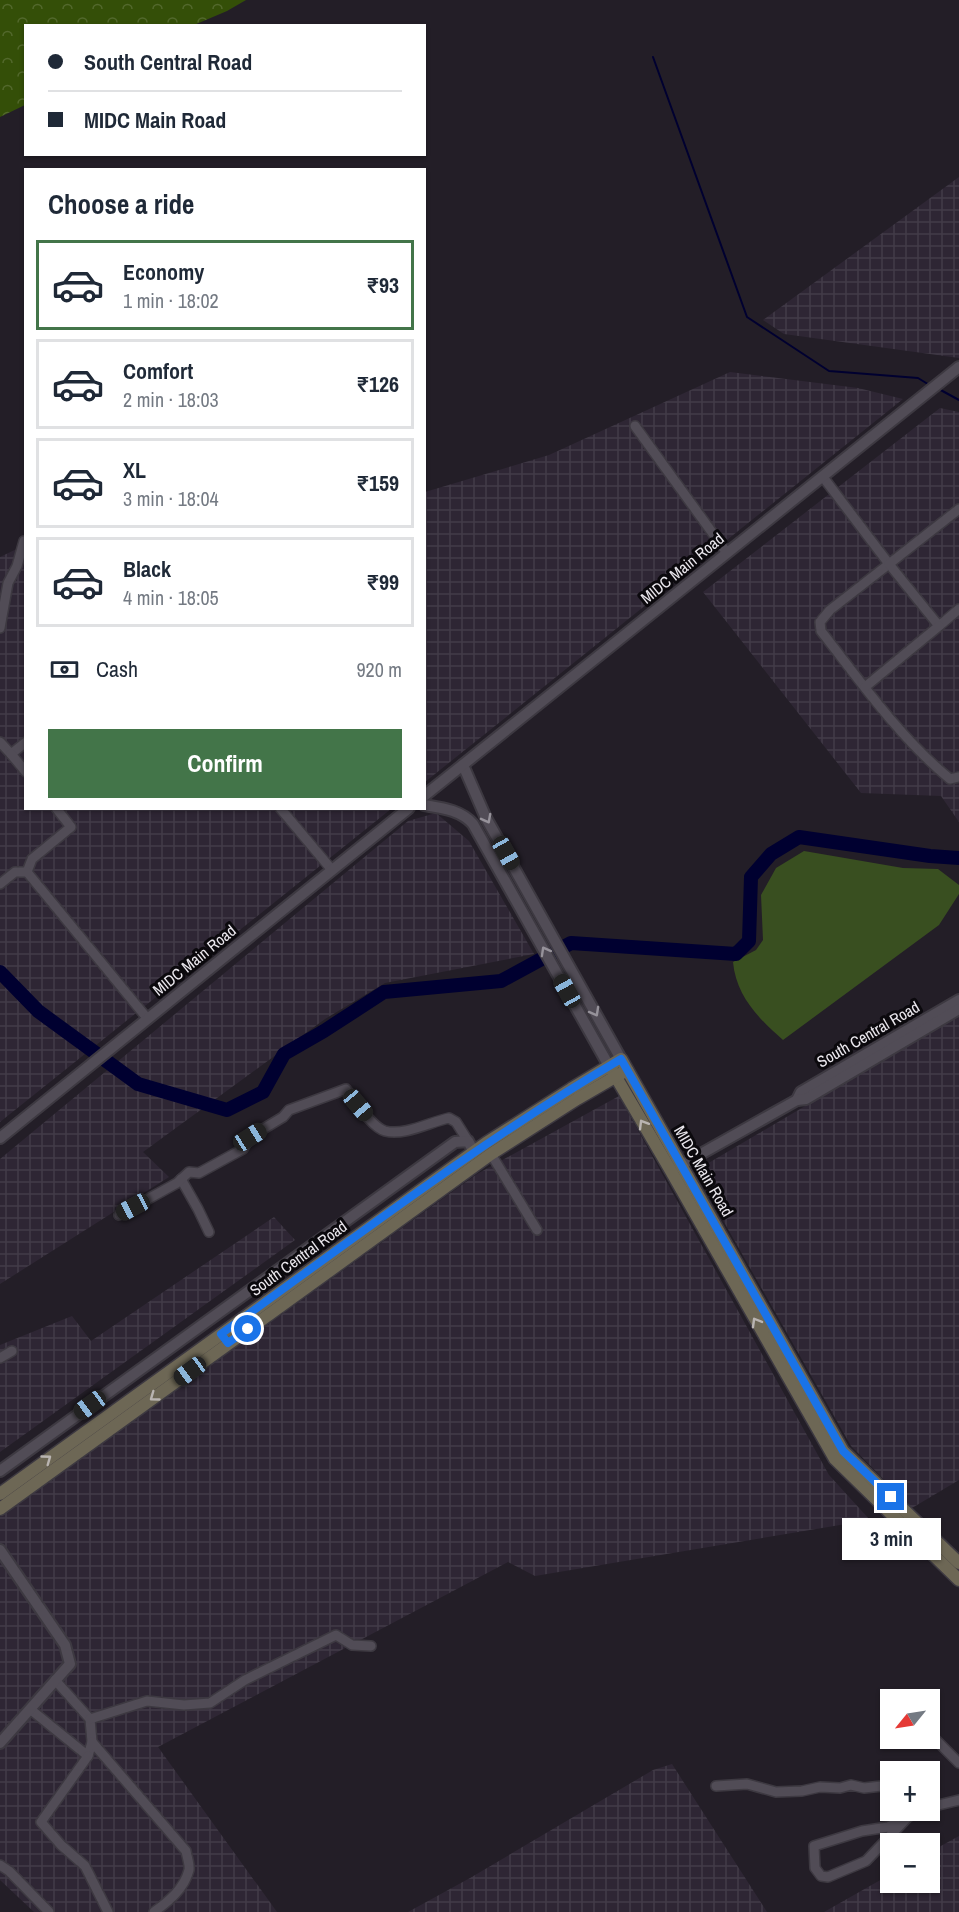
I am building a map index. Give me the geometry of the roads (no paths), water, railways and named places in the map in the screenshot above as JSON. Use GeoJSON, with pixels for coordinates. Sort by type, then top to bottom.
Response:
{"type":"FeatureCollection","features":[{"type":"Feature","properties":{"kind":"main road","name":"South Central Road"},"geometry":{"type":"LineString","coordinates":[[0,1494],[491,1154],[624,1065]]}},
{"type":"Feature","properties":{"kind":"main road","name":"MIDC Main Road"},"geometry":{"type":"LineString","coordinates":[[624,1065],[676,1168],[835,1459],[959,1580]]}},
{"type":"Feature","properties":{"kind":"main road","name":"South Central Road"},"geometry":{"type":"LineString","coordinates":[[0,1509],[225,1338],[471,1146],[571,1089],[612,1072]]}},
{"type":"Feature","properties":{"kind":"main road","name":"MIDC Main Road"},"geometry":{"type":"LineString","coordinates":[[612,1072],[676,1168],[843,1451],[959,1563]]}},
{"type":"Feature","properties":{"kind":"street","name":"MIDC Main Road"},"geometry":{"type":"LineString","coordinates":[[426,794],[956,370]]}},
{"type":"Feature","properties":{"kind":"street"},"geometry":{"type":"LineString","coordinates":[[636,426],[727,553]]}},
{"type":"Feature","properties":{"kind":"street"},"geometry":{"type":"LineString","coordinates":[[823,477],[939,626]]}},
{"type":"Feature","properties":{"kind":"street"},"geometry":{"type":"LineString","coordinates":[[959,509],[830,610],[820,622],[821,631],[891,718],[938,770],[950,779],[959,777]]}},
{"type":"Feature","properties":{"kind":"street"},"geometry":{"type":"LineString","coordinates":[[0,628],[8,583],[17,566],[24,541]]}},
{"type":"Feature","properties":{"kind":"street"},"geometry":{"type":"LineString","coordinates":[[865,687],[959,609]]}},
{"type":"Feature","properties":{"kind":"street"},"geometry":{"type":"LineString","coordinates":[[0,742],[24,770]]}},
{"type":"Feature","properties":{"kind":"street"},"geometry":{"type":"LineString","coordinates":[[11,754],[24,744]]}},
{"type":"Feature","properties":{"kind":"street","name":"MIDC Main Road"},"geometry":{"type":"LineString","coordinates":[[463,765],[486,818],[624,1065]]}},
{"type":"Feature","properties":{"kind":"street","name":"MIDC Main Road"},"geometry":{"type":"LineString","coordinates":[[426,805],[457,812],[473,824],[612,1072]]}},
{"type":"Feature","properties":{"kind":"street"},"geometry":{"type":"LineString","coordinates":[[27,872],[32,859],[71,826],[58,810]]}},
{"type":"Feature","properties":{"kind":"street"},"geometry":{"type":"LineString","coordinates":[[282,810],[332,870]]}},
{"type":"Feature","properties":{"kind":"street","name":"MIDC Main Road"},"geometry":{"type":"LineString","coordinates":[[1,1134],[88,1067],[407,810]]}},
{"type":"Feature","properties":{"kind":"street"},"geometry":{"type":"LineString","coordinates":[[0,884],[15,872],[27,872]]}},
{"type":"Feature","properties":{"kind":"street"},"geometry":{"type":"LineString","coordinates":[[27,872],[147,1018]]}},
{"type":"Feature","properties":{"kind":"street","name":"South Central Road"},"geometry":{"type":"LineString","coordinates":[[797,1100],[801,1092],[959,1000]]}},
{"type":"Feature","properties":{"kind":"street","name":"South Central Road"},"geometry":{"type":"LineString","coordinates":[[676,1168],[797,1100],[806,1100],[959,1009]]}},
{"type":"Feature","properties":{"kind":"street"},"geometry":{"type":"LineString","coordinates":[[119,1215],[189,1172],[199,1173],[243,1149],[250,1137],[283,1117],[289,1110],[346,1089],[371,1121],[384,1131],[404,1131],[449,1118],[456,1122],[471,1146]]}},
{"type":"Feature","properties":{"kind":"street"},"geometry":{"type":"LineString","coordinates":[[0,1471],[455,1142],[471,1146]]}},
{"type":"Feature","properties":{"kind":"street"},"geometry":{"type":"LineString","coordinates":[[491,1154],[537,1230]]}},
{"type":"Feature","properties":{"kind":"street"},"geometry":{"type":"LineString","coordinates":[[181,1179],[209,1232]]}},
{"type":"Feature","properties":{"kind":"street"},"geometry":{"type":"LineString","coordinates":[[0,1358],[12,1351]]}},
{"type":"Feature","properties":{"kind":"street"},"geometry":{"type":"LineString","coordinates":[[0,1550],[65,1646],[70,1664],[0,1743]]}},
{"type":"Feature","properties":{"kind":"street"},"geometry":{"type":"LineString","coordinates":[[90,1719],[147,1701],[184,1706],[210,1703],[245,1680],[336,1635],[352,1646],[371,1646]]}},
{"type":"Feature","properties":{"kind":"street"},"geometry":{"type":"LineString","coordinates":[[55,1680],[90,1719],[92,1742],[88,1756],[41,1822],[61,1845],[85,1866],[108,1912]]}},
{"type":"Feature","properties":{"kind":"street"},"geometry":{"type":"LineString","coordinates":[[30,1709],[88,1756]]}},
{"type":"Feature","properties":{"kind":"street"},"geometry":{"type":"LineString","coordinates":[[92,1742],[166,1825],[186,1851],[190,1869],[181,1887],[174,1896],[154,1912]]}},
{"type":"Feature","properties":{"kind":"street"},"geometry":{"type":"LineString","coordinates":[[940,1744],[959,1763]]}},
{"type":"Feature","properties":{"kind":"street"},"geometry":{"type":"LineString","coordinates":[[716,1786],[747,1784],[776,1792],[802,1791],[820,1787],[840,1788],[851,1785],[864,1788],[880,1786]]}},
{"type":"Feature","properties":{"kind":"street"},"geometry":{"type":"LineString","coordinates":[[940,1805],[959,1800]]}},
{"type":"Feature","properties":{"kind":"street"},"geometry":{"type":"LineString","coordinates":[[907,1818],[866,1861],[828,1876],[821,1876],[815,1868],[814,1846],[862,1831],[888,1827],[907,1818]]}},
{"type":"Feature","properties":{"kind":"street"},"geometry":{"type":"LineString","coordinates":[[0,1865],[50,1912]]}},
{"type":"Feature","properties":{"kind":"waterway"},"geometry":{"type":"LineString","coordinates":[[653,57],[747,317],[829,371],[918,378],[931,386]]}},
{"type":"Feature","properties":{"kind":"waterway"},"geometry":{"type":"LineString","coordinates":[[937,388],[959,400]]}},
{"type":"Feature","properties":{"kind":"waterway"},"geometry":{"type":"LineString","coordinates":[[0,972],[38,1011],[138,1084],[227,1110],[263,1092],[284,1054],[384,992],[501,981],[571,943],[736,954],[749,941],[751,877],[771,854],[799,837],[959,858]]}}]}
